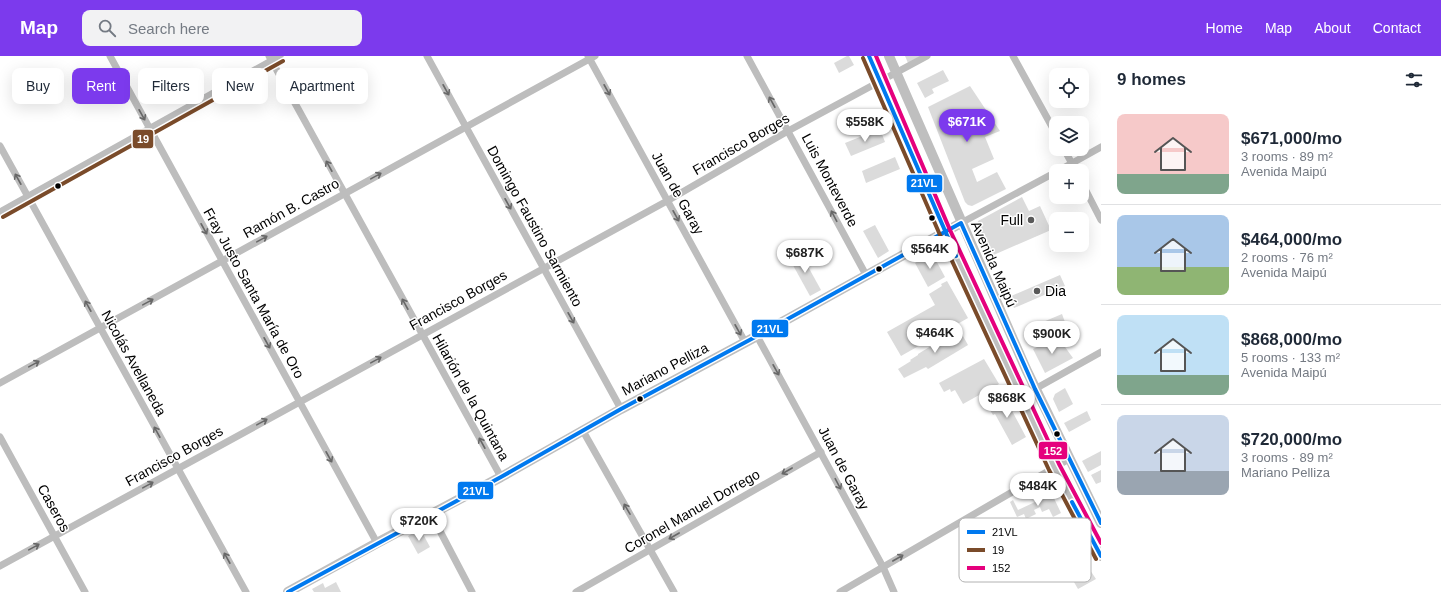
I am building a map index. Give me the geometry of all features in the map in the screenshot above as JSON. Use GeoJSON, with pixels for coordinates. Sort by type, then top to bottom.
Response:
{"type":"FeatureCollection","features":[{"type":"Feature","properties":{"kind":"main road"},"geometry":{"type":"LineString","coordinates":[[869,56],[945,232],[1054,467],[1081,518]]}},
{"type":"Feature","properties":{"kind":"main road","name":"Avenida Maipú"},"geometry":{"type":"LineString","coordinates":[[889,56],[1035,389],[1101,523]]}},
{"type":"Feature","properties":{"kind":"main road","name":"Mariano Pelliza"},"geometry":{"type":"LineString","coordinates":[[288,592],[376,543],[501,477],[621,409],[758,336],[961,223]]}},
{"type":"Feature","properties":{"kind":"main road"},"geometry":{"type":"LineString","coordinates":[[1091,537],[1101,556]]}},
{"type":"Feature","properties":{"kind":"street","name":"Fray Justo Santa María de Oro"},"geometry":{"type":"LineString","coordinates":[[110,56],[376,543]]}},
{"type":"Feature","properties":{"kind":"street"},"geometry":{"type":"LineString","coordinates":[[0,212],[150,129],[270,58],[280,56]]}},
{"type":"Feature","properties":{"kind":"street","name":"Domingo Faustino Sarmiento"},"geometry":{"type":"LineString","coordinates":[[427,56],[621,409]]}},
{"type":"Feature","properties":{"kind":"street","name":"Luis Monteverde"},"geometry":{"type":"LineString","coordinates":[[747,56],[866,275]]}},
{"type":"Feature","properties":{"kind":"street","name":"Francisco Borges"},"geometry":{"type":"LineString","coordinates":[[0,566],[667,201],[788,131],[927,56]]}},
{"type":"Feature","properties":{"kind":"street"},"geometry":{"type":"LineString","coordinates":[[1013,56],[1049,121]]}},
{"type":"Feature","properties":{"kind":"street","name":"Ramón B. Castro"},"geometry":{"type":"LineString","coordinates":[[0,383],[591,57]]}},
{"type":"Feature","properties":{"kind":"street","name":"Juan de Garay"},"geometry":{"type":"LineString","coordinates":[[591,57],[667,201],[745,342]]}},
{"type":"Feature","properties":{"kind":"street","name":"Hilarión de la Quintana"},"geometry":{"type":"LineString","coordinates":[[270,58],[501,477]]}},
{"type":"Feature","properties":{"kind":"street","name":"Nicolás Avellaneda"},"geometry":{"type":"LineString","coordinates":[[0,146],[246,592]]}},
{"type":"Feature","properties":{"kind":"street","name":"Mariano Pelliza"},"geometry":{"type":"LineString","coordinates":[[1072,163],[1101,147]]}},
{"type":"Feature","properties":{"kind":"street"},"geometry":{"type":"LineString","coordinates":[[1068,156],[1072,163]]}},
{"type":"Feature","properties":{"kind":"street","name":"Mariano Pelliza"},"geometry":{"type":"LineString","coordinates":[[961,223],[1049,175]]}},
{"type":"Feature","properties":{"kind":"street"},"geometry":{"type":"LineString","coordinates":[[1089,197],[1101,220]]}},
{"type":"Feature","properties":{"kind":"street","name":"Juan de Garay"},"geometry":{"type":"LineString","coordinates":[[758,336],[883,567],[894,592]]}},
{"type":"Feature","properties":{"kind":"street"},"geometry":{"type":"LineString","coordinates":[[1035,389],[1101,352]]}},
{"type":"Feature","properties":{"kind":"street"},"geometry":{"type":"LineString","coordinates":[[583,431],[674,592]]}},
{"type":"Feature","properties":{"kind":"street","name":"Caseros"},"geometry":{"type":"LineString","coordinates":[[0,437],[85,592]]}},
{"type":"Feature","properties":{"kind":"street","name":"Coronel Manuel Dorrego"},"geometry":{"type":"LineString","coordinates":[[576,592],[821,452]]}},
{"type":"Feature","properties":{"kind":"street"},"geometry":{"type":"LineString","coordinates":[[967,518],[1069,459]]}},
{"type":"Feature","properties":{"kind":"street"},"geometry":{"type":"LineString","coordinates":[[431,514],[472,592]]}},
{"type":"Feature","properties":{"kind":"street"},"geometry":{"type":"LineString","coordinates":[[840,592],[959,523]]}},
{"type":"Feature","properties":{"kind":"shaded area"},"geometry":{"type":"Polygon","coordinates":[[[1069,475],[1090,518],[1085,518],[1066,478],[1069,475]]]}},
{"type":"Feature","properties":{"kind":"shaded area"},"geometry":{"type":"Polygon","coordinates":[[[1091,520],[1101,540],[1101,551],[1091,530],[1091,520]]]}},
{"type":"Feature","properties":{"kind":"building"},"geometry":{"type":"Polygon","coordinates":[[[849,56],[854,65],[839,73],[834,63],[849,56]]]}},
{"type":"Feature","properties":{"kind":"building"},"geometry":{"type":"Polygon","coordinates":[[[905,56],[920,56],[908,63],[905,56]]]}},
{"type":"Feature","properties":{"kind":"building"},"geometry":{"type":"Polygon","coordinates":[[[943,70],[949,81],[932,89],[934,93],[925,98],[917,83],[943,70]]]}},
{"type":"Feature","properties":{"kind":"building"},"geometry":{"type":"Polygon","coordinates":[[[970,86],[1000,131],[985,137],[994,159],[972,169],[977,182],[997,172],[1006,189],[972,206],[965,202],[928,107],[970,86]]]}},
{"type":"Feature","properties":{"kind":"building"},"geometry":{"type":"Polygon","coordinates":[[[880,129],[885,142],[851,156],[845,143],[880,129]]]}},
{"type":"Feature","properties":{"kind":"building"},"geometry":{"type":"Polygon","coordinates":[[[895,157],[900,169],[866,183],[862,171],[895,157]]]}},
{"type":"Feature","properties":{"kind":"building"},"geometry":{"type":"Polygon","coordinates":[[[1022,197],[1029,211],[1040,206],[1049,226],[1049,231],[989,257],[976,229],[978,221],[1022,197]]]}},
{"type":"Feature","properties":{"kind":"building"},"geometry":{"type":"Polygon","coordinates":[[[875,225],[889,251],[878,258],[863,231],[875,225]]]}},
{"type":"Feature","properties":{"kind":"building"},"geometry":{"type":"Polygon","coordinates":[[[800,252],[821,290],[810,296],[789,258],[800,252]]]}},
{"type":"Feature","properties":{"kind":"building"},"geometry":{"type":"Polygon","coordinates":[[[932,253],[945,277],[928,287],[915,263],[932,253]]]}},
{"type":"Feature","properties":{"kind":"building","name":"Dia"},"geometry":{"type":"Polygon","coordinates":[[[1060,275],[1065,286],[1014,308],[1009,297],[1060,275]]]}},
{"type":"Feature","properties":{"kind":"building"},"geometry":{"type":"Polygon","coordinates":[[[947,281],[968,318],[901,356],[887,332],[935,305],[929,294],[947,281]]]}},
{"type":"Feature","properties":{"kind":"building"},"geometry":{"type":"Polygon","coordinates":[[[1062,314],[1066,325],[1029,341],[1024,330],[1062,314]]]}},
{"type":"Feature","properties":{"kind":"building"},"geometry":{"type":"Polygon","coordinates":[[[959,329],[968,345],[928,369],[926,367],[904,378],[898,369],[911,361],[910,360],[918,354],[959,329]]]}},
{"type":"Feature","properties":{"kind":"building"},"geometry":{"type":"Polygon","coordinates":[[[1058,337],[1063,347],[1065,347],[1073,358],[1045,373],[1033,349],[1058,337]]]}},
{"type":"Feature","properties":{"kind":"building"},"geometry":{"type":"Polygon","coordinates":[[[984,359],[999,384],[963,404],[955,390],[951,392],[950,389],[944,392],[939,383],[984,359]]]}},
{"type":"Feature","properties":{"kind":"building"},"geometry":{"type":"Polygon","coordinates":[[[1065,388],[1073,404],[1059,412],[1053,399],[1055,394],[1065,388]]]}},
{"type":"Feature","properties":{"kind":"building"},"geometry":{"type":"Polygon","coordinates":[[[1003,394],[1026,437],[1012,445],[995,414],[993,415],[986,403],[1003,394]]]}},
{"type":"Feature","properties":{"kind":"building"},"geometry":{"type":"Polygon","coordinates":[[[1087,411],[1091,420],[1069,432],[1064,423],[1087,411]]]}},
{"type":"Feature","properties":{"kind":"building"},"geometry":{"type":"Polygon","coordinates":[[[1101,451],[1101,465],[1088,472],[1082,461],[1101,451]]]}},
{"type":"Feature","properties":{"kind":"building"},"geometry":{"type":"Polygon","coordinates":[[[1101,470],[1101,482],[1096,484],[1091,475],[1101,470]]]}},
{"type":"Feature","properties":{"kind":"building"},"geometry":{"type":"Polygon","coordinates":[[[1052,494],[1061,513],[1053,517],[1049,509],[1042,512],[1040,507],[1034,510],[1036,514],[1028,518],[1026,518],[1024,514],[1017,517],[1010,502],[1013,500],[1018,510],[1052,494]]]}},
{"type":"Feature","properties":{"kind":"building"},"geometry":{"type":"Polygon","coordinates":[[[417,531],[423,534],[430,547],[418,554],[408,536],[417,531]]]}},
{"type":"Feature","properties":{"kind":"building"},"geometry":{"type":"Polygon","coordinates":[[[1091,572],[1096,579],[1091,582],[1091,572]]]}},
{"type":"Feature","properties":{"kind":"building"},"geometry":{"type":"Polygon","coordinates":[[[336,582],[341,592],[314,592],[312,589],[323,583],[325,588],[336,582]]]}},
{"type":"Feature","properties":{"kind":"building"},"geometry":{"type":"Polygon","coordinates":[[[1074,582],[1091,582],[1078,589],[1074,582]]]}},
{"type":"Feature","properties":{"kind":"transit line","name":"21VL"},"geometry":{"type":"LineString","coordinates":[[869,56],[956,256]]}},
{"type":"Feature","properties":{"kind":"transit line","name":"152"},"geometry":{"type":"LineString","coordinates":[[876,56],[950,230],[1059,464],[1088,518]]}},
{"type":"Feature","properties":{"kind":"transit line","name":"19"},"geometry":{"type":"LineString","coordinates":[[863,58],[940,235],[1049,470],[1074,518]]}},
{"type":"Feature","properties":{"kind":"transit line","name":"19"},"geometry":{"type":"LineString","coordinates":[[3,217],[283,61]]}},
{"type":"Feature","properties":{"kind":"transit line","name":"21VL"},"geometry":{"type":"LineString","coordinates":[[288,592],[501,477],[621,409],[757,336],[961,223],[1035,389],[1101,523]]}},
{"type":"Feature","properties":{"kind":"transit line","name":"21VL"},"geometry":{"type":"LineString","coordinates":[[1072,502],[1081,518]]}},
{"type":"Feature","properties":{"kind":"transit line","name":"152"},"geometry":{"type":"LineString","coordinates":[[1091,524],[1101,543]]}},
{"type":"Feature","properties":{"kind":"transit line","name":"21VL"},"geometry":{"type":"LineString","coordinates":[[1091,537],[1101,556]]}},
{"type":"Feature","properties":{"kind":"transit line","name":"19"},"geometry":{"type":"LineString","coordinates":[[1091,550],[1096,559]]}},
{"type":"Feature","properties":{"kind":"place","name":"Full"},"geometry":{"type":"Point","coordinates":[1031,220]}},
{"type":"Feature","properties":{"kind":"place","name":"Dia"},"geometry":{"type":"Point","coordinates":[1037,291]}}]}
